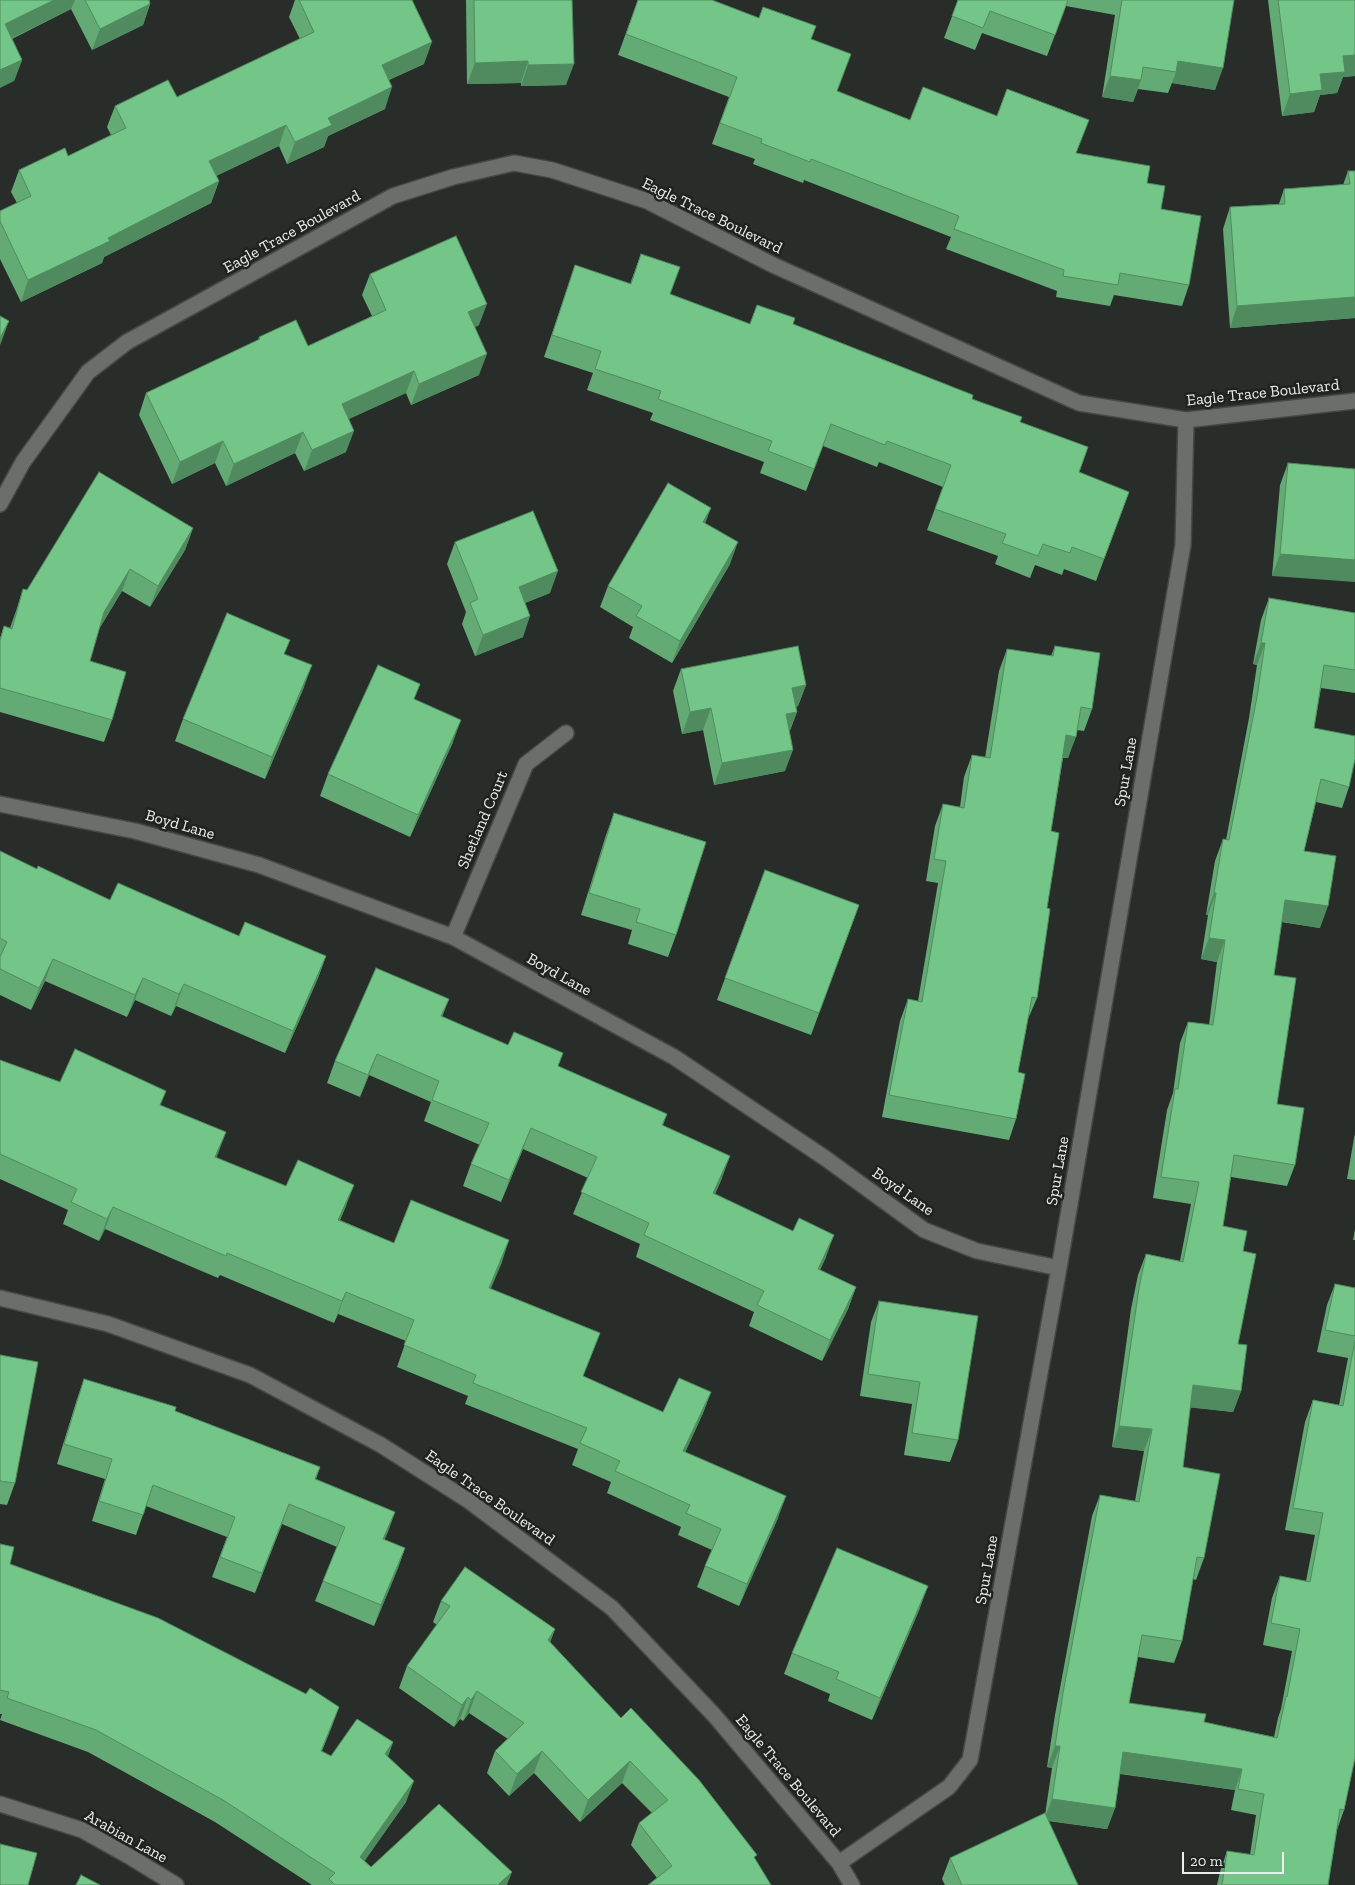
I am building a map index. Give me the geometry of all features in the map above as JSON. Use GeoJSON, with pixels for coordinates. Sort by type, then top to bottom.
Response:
{"type":"FeatureCollection","features":[{"type":"Feature","properties":{"kind":"street","name":"Eagle Trace Boulevard"},"geometry":{"type":"LineString","coordinates":[[0,504],[23,462],[88,372],[128,342],[393,196],[453,177],[514,164],[552,170],[647,201],[773,265],[1079,404],[1186,420],[1355,401]]}},
{"type":"Feature","properties":{"kind":"street","name":"Spur Lane"},"geometry":{"type":"LineString","coordinates":[[839,1863],[949,1787],[970,1760],[1059,1268],[1183,545],[1186,420]]}},
{"type":"Feature","properties":{"kind":"street","name":"Shetland Court"},"geometry":{"type":"LineString","coordinates":[[453,937],[526,764],[566,734]]}},
{"type":"Feature","properties":{"kind":"street","name":"Boyd Lane"},"geometry":{"type":"LineString","coordinates":[[0,804],[135,831],[258,865],[453,937],[674,1057],[825,1158],[924,1230],[978,1251],[1059,1268]]}},
{"type":"Feature","properties":{"kind":"street","name":"Eagle Trace Boulevard"},"geometry":{"type":"LineString","coordinates":[[0,1298],[108,1324],[250,1375],[381,1445],[469,1501],[612,1608],[714,1715],[839,1863],[852,1885]]}},
{"type":"Feature","properties":{"kind":"street","name":"Arabian Lane"},"geometry":{"type":"LineString","coordinates":[[0,1804],[82,1830],[176,1885]]}},
{"type":"Feature","properties":{"kind":"building"},"geometry":{"type":"Polygon","coordinates":[[[0,0],[54,0],[5,24],[22,60],[0,70],[0,0]]]}},
{"type":"Feature","properties":{"kind":"building"},"geometry":{"type":"Polygon","coordinates":[[[85,0],[149,0],[150,4],[100,29],[85,0]]]}},
{"type":"Feature","properties":{"kind":"building"},"geometry":{"type":"Polygon","coordinates":[[[299,0],[412,0],[432,42],[382,65],[392,87],[328,118],[332,125],[295,142],[286,125],[209,161],[219,181],[108,238],[110,241],[28,280],[0,221],[0,211],[31,196],[19,170],[65,148],[68,156],[126,128],[115,106],[168,80],[177,97],[314,32],[299,0]]]}},
{"type":"Feature","properties":{"kind":"building"},"geometry":{"type":"Polygon","coordinates":[[[474,0],[572,0],[574,64],[528,65],[528,61],[475,63],[474,0]]]}},
{"type":"Feature","properties":{"kind":"building"},"geometry":{"type":"Polygon","coordinates":[[[638,0],[712,0],[759,18],[763,7],[816,26],[811,39],[851,54],[837,91],[910,120],[923,87],[997,116],[1007,89],[1089,120],[1076,153],[1150,166],[1147,183],[1165,186],[1161,209],[1201,216],[1189,285],[1120,273],[1118,285],[1063,276],[1064,270],[954,229],[959,216],[811,159],[810,162],[761,143],[762,139],[720,123],[737,77],[626,34],[638,0]]]}},
{"type":"Feature","properties":{"kind":"building"},"geometry":{"type":"Polygon","coordinates":[[[958,0],[1068,0],[1055,35],[990,11],[983,28],[952,16],[958,0]]]}},
{"type":"Feature","properties":{"kind":"building"},"geometry":{"type":"Polygon","coordinates":[[[1122,0],[1234,0],[1223,68],[1178,61],[1176,72],[1143,67],[1141,80],[1110,76],[1122,0]]]}},
{"type":"Feature","properties":{"kind":"building"},"geometry":{"type":"Polygon","coordinates":[[[1278,0],[1355,0],[1355,55],[1343,56],[1345,72],[1320,74],[1322,90],[1290,94],[1278,0]]]}},
{"type":"Feature","properties":{"kind":"building"},"geometry":{"type":"Polygon","coordinates":[[[1348,171],[1355,171],[1355,297],[1237,306],[1230,207],[1285,204],[1284,189],[1350,184],[1348,171]]]}},
{"type":"Feature","properties":{"kind":"building"},"geometry":{"type":"Polygon","coordinates":[[[456,236],[487,304],[468,312],[487,354],[419,384],[414,371],[342,404],[354,431],[312,450],[303,432],[234,464],[223,441],[180,462],[146,393],[296,320],[308,346],[386,310],[370,274],[456,236]]]}},
{"type":"Feature","properties":{"kind":"building"},"geometry":{"type":"Polygon","coordinates":[[[641,254],[680,267],[670,294],[750,324],[757,305],[795,318],[793,324],[973,395],[972,399],[1022,417],[1020,422],[1088,447],[1079,472],[1129,492],[1104,559],[1072,547],[1070,553],[1043,544],[1038,556],[1002,543],[1006,534],[935,509],[951,465],[887,441],[885,445],[831,424],[814,469],[768,451],[772,441],[658,399],[661,391],[595,369],[601,351],[552,335],[575,265],[631,284],[641,254]]]}},
{"type":"Feature","properties":{"kind":"building"},"geometry":{"type":"Polygon","coordinates":[[[0,316],[9,321],[0,338],[0,316]]]}},
{"type":"Feature","properties":{"kind":"building"},"geometry":{"type":"Polygon","coordinates":[[[1288,463],[1355,469],[1355,560],[1280,554],[1288,463]]]}},
{"type":"Feature","properties":{"kind":"building"},"geometry":{"type":"Polygon","coordinates":[[[99,472],[193,528],[158,586],[130,569],[104,612],[90,661],[126,672],[112,720],[0,688],[0,641],[4,626],[12,629],[23,589],[27,590],[99,472]]]}},
{"type":"Feature","properties":{"kind":"building"},"geometry":{"type":"Polygon","coordinates":[[[668,483],[711,508],[703,522],[738,542],[680,641],[636,616],[642,606],[608,586],[668,483]]]}},
{"type":"Feature","properties":{"kind":"building"},"geometry":{"type":"Polygon","coordinates":[[[533,511],[558,571],[519,587],[530,616],[483,635],[470,603],[478,599],[455,542],[533,511]]]}},
{"type":"Feature","properties":{"kind":"building"},"geometry":{"type":"Polygon","coordinates":[[[1269,598],[1355,613],[1355,670],[1324,665],[1314,728],[1355,736],[1355,759],[1349,787],[1321,779],[1304,851],[1336,856],[1328,906],[1285,900],[1274,975],[1296,978],[1277,1104],[1304,1108],[1295,1165],[1234,1155],[1223,1226],[1247,1231],[1243,1251],[1256,1254],[1238,1344],[1247,1345],[1241,1391],[1193,1385],[1183,1467],[1220,1474],[1204,1558],[1197,1557],[1182,1641],[1142,1635],[1129,1703],[1206,1714],[1204,1722],[1277,1738],[1300,1629],[1271,1623],[1280,1576],[1310,1582],[1323,1513],[1293,1508],[1313,1400],[1343,1406],[1355,1340],[1355,1758],[1344,1810],[1340,1809],[1328,1885],[1222,1885],[1227,1851],[1254,1855],[1264,1794],[1238,1789],[1242,1769],[1123,1752],[1115,1808],[1052,1799],[1060,1746],[1055,1746],[1063,1693],[1100,1495],[1139,1502],[1152,1429],[1119,1426],[1139,1288],[1146,1254],[1183,1262],[1199,1182],[1161,1177],[1175,1089],[1178,1089],[1188,1022],[1213,1025],[1225,940],[1209,938],[1216,893],[1214,893],[1223,839],[1229,840],[1257,697],[1265,643],[1261,643],[1269,598]]]}},
{"type":"Feature","properties":{"kind":"building"},"geometry":{"type":"Polygon","coordinates":[[[227,613],[290,640],[284,654],[312,665],[272,757],[183,719],[227,613]]]}},
{"type":"Feature","properties":{"kind":"building"},"geometry":{"type":"Polygon","coordinates":[[[798,646],[806,685],[792,688],[797,712],[786,714],[793,750],[722,763],[711,708],[690,712],[681,669],[798,646]]]}},
{"type":"Feature","properties":{"kind":"building"},"geometry":{"type":"Polygon","coordinates":[[[1055,646],[1100,653],[1092,709],[1081,707],[1076,737],[1066,735],[1051,831],[1059,833],[1047,908],[1050,909],[1037,998],[1032,997],[1018,1072],[1025,1074],[1016,1119],[889,1095],[908,999],[922,1002],[946,861],[934,859],[943,804],[964,808],[972,755],[990,758],[1007,649],[1053,656],[1055,646]]]}},
{"type":"Feature","properties":{"kind":"building"},"geometry":{"type":"Polygon","coordinates":[[[378,665],[420,684],[414,699],[461,720],[418,815],[328,774],[378,665]]]}},
{"type":"Feature","properties":{"kind":"building"},"geometry":{"type":"Polygon","coordinates":[[[614,813],[706,842],[676,935],[636,922],[640,909],[589,893],[614,813]]]}},
{"type":"Feature","properties":{"kind":"building"},"geometry":{"type":"Polygon","coordinates":[[[0,851],[37,869],[38,866],[110,900],[118,883],[239,936],[245,922],[326,956],[293,1031],[184,984],[179,994],[143,978],[135,995],[53,959],[39,988],[0,969],[0,957],[7,942],[0,938],[0,851]]]}},
{"type":"Feature","properties":{"kind":"building"},"geometry":{"type":"Polygon","coordinates":[[[765,870],[859,905],[819,1013],[725,978],[765,870]]]}},
{"type":"Feature","properties":{"kind":"building"},"geometry":{"type":"Polygon","coordinates":[[[376,968],[449,999],[441,1016],[508,1045],[514,1032],[563,1053],[558,1066],[667,1114],[662,1125],[730,1156],[713,1193],[793,1231],[799,1218],[834,1235],[818,1269],[856,1287],[830,1340],[757,1305],[764,1291],[644,1235],[649,1223],[581,1192],[597,1157],[531,1128],[509,1180],[471,1164],[489,1123],[432,1100],[439,1081],[377,1054],[368,1075],[335,1061],[376,968]]]}},
{"type":"Feature","properties":{"kind":"building"},"geometry":{"type":"Polygon","coordinates":[[[75,1049],[166,1091],[160,1105],[226,1132],[215,1157],[286,1186],[298,1160],[354,1185],[338,1220],[394,1243],[411,1200],[509,1240],[489,1288],[600,1333],[583,1376],[663,1412],[679,1378],[711,1392],[683,1451],[786,1496],[747,1584],[705,1566],[721,1529],[686,1513],[690,1505],[615,1471],[620,1461],[580,1443],[587,1428],[473,1383],[476,1375],[404,1345],[414,1320],[346,1292],[342,1301],[227,1253],[226,1256],[113,1207],[107,1219],[71,1202],[77,1189],[0,1154],[0,1060],[60,1082],[75,1049]]]}},
{"type":"Feature","properties":{"kind":"building"},"geometry":{"type":"Polygon","coordinates":[[[1335,1284],[1355,1288],[1355,1336],[1325,1330],[1335,1284]]]}},
{"type":"Feature","properties":{"kind":"building"},"geometry":{"type":"Polygon","coordinates":[[[879,1301],[978,1316],[958,1440],[912,1433],[920,1382],[868,1374],[879,1301]]]}},
{"type":"Feature","properties":{"kind":"building"},"geometry":{"type":"Polygon","coordinates":[[[0,1355],[38,1362],[15,1483],[0,1481],[0,1355]]]}},
{"type":"Feature","properties":{"kind":"building"},"geometry":{"type":"Polygon","coordinates":[[[84,1379],[176,1407],[175,1411],[320,1467],[315,1479],[395,1512],[383,1539],[405,1548],[381,1605],[323,1581],[345,1527],[289,1504],[262,1573],[220,1557],[235,1517],[153,1485],[143,1515],[99,1501],[112,1459],[64,1444],[84,1379]]]}},
{"type":"Feature","properties":{"kind":"building"},"geometry":{"type":"Polygon","coordinates":[[[0,1544],[14,1547],[10,1564],[158,1618],[306,1694],[310,1688],[339,1707],[321,1751],[331,1756],[357,1719],[393,1742],[385,1754],[414,1781],[360,1857],[371,1867],[439,1804],[512,1872],[498,1885],[335,1885],[329,1879],[335,1873],[223,1800],[96,1730],[7,1698],[9,1692],[0,1690],[0,1544]]]}},
{"type":"Feature","properties":{"kind":"building"},"geometry":{"type":"Polygon","coordinates":[[[837,1548],[928,1586],[880,1698],[836,1679],[839,1672],[792,1653],[837,1548]]]}},
{"type":"Feature","properties":{"kind":"building"},"geometry":{"type":"Polygon","coordinates":[[[465,1567],[555,1629],[548,1640],[621,1718],[631,1708],[699,1780],[757,1855],[754,1857],[771,1885],[648,1885],[672,1866],[639,1823],[668,1800],[630,1761],[588,1800],[542,1751],[517,1774],[495,1751],[524,1723],[477,1691],[471,1700],[468,1697],[462,1705],[407,1666],[450,1606],[441,1601],[465,1567]]]}},
{"type":"Feature","properties":{"kind":"building"},"geometry":{"type":"Polygon","coordinates":[[[1045,1813],[1078,1885],[962,1885],[950,1858],[1045,1813]]]}},
{"type":"Feature","properties":{"kind":"building"},"geometry":{"type":"Polygon","coordinates":[[[0,1844],[37,1853],[28,1885],[0,1885],[0,1844]]]}},
{"type":"Feature","properties":{"kind":"building"},"geometry":{"type":"Polygon","coordinates":[[[81,1875],[100,1885],[76,1885],[81,1875]]]}}]}
